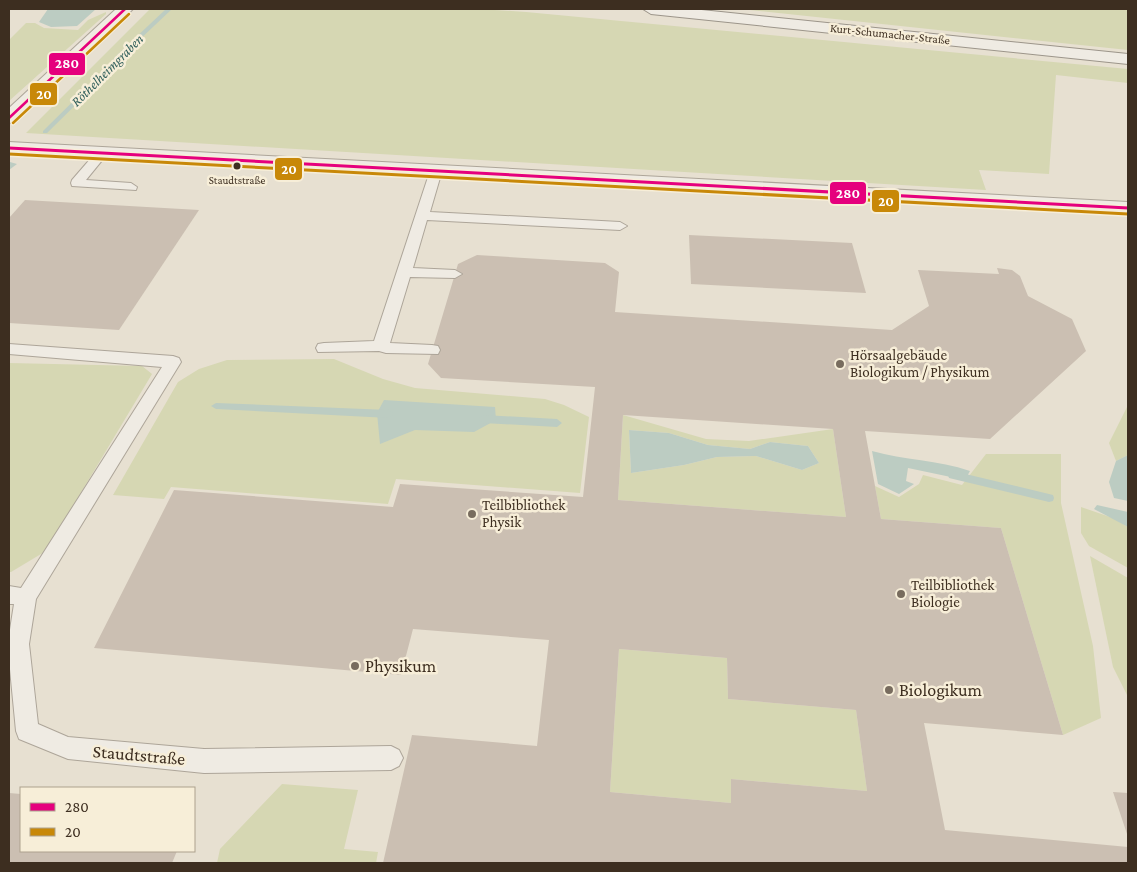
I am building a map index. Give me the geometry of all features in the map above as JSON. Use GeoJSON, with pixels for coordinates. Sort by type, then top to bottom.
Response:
{"type":"FeatureCollection","features":[{"type":"Feature","properties":{"kind":"street"},"geometry":{"type":"LineString","coordinates":[[9,118],[125,9]]}},
{"type":"Feature","properties":{"kind":"street","name":"Kurt-Schumacher-Straße"},"geometry":{"type":"LineString","coordinates":[[651,9],[1128,59]]}},
{"type":"Feature","properties":{"kind":"street"},"geometry":{"type":"LineString","coordinates":[[9,148],[1128,208]]}},
{"type":"Feature","properties":{"kind":"lane"},"geometry":{"type":"LineString","coordinates":[[102,153],[76,184],[131,187]]}},
{"type":"Feature","properties":{"kind":"lane"},"geometry":{"type":"LineString","coordinates":[[381,345],[436,171]]}},
{"type":"Feature","properties":{"kind":"lane"},"geometry":{"type":"LineString","coordinates":[[422,216],[620,226]]}},
{"type":"Feature","properties":{"kind":"lane"},"geometry":{"type":"LineString","coordinates":[[404,272],[455,274]]}},
{"type":"Feature","properties":{"kind":"lane"},"geometry":{"type":"LineString","coordinates":[[324,348],[381,345],[386,348],[432,350]]}},
{"type":"Feature","properties":{"kind":"lane","name":"Staudtstraße"},"geometry":{"type":"LineString","coordinates":[[9,349],[172,362],[17,596],[18,644],[26,731],[68,748],[204,761],[391,758]]}},
{"type":"Feature","properties":{"kind":"green space"},"geometry":{"type":"Polygon","coordinates":[[[150,9],[480,9],[526,12],[1128,69],[1128,83],[1056,75],[1049,174],[979,170],[986,190],[26,133],[150,9]]]}},
{"type":"Feature","properties":{"kind":"green space"},"geometry":{"type":"Polygon","coordinates":[[[740,9],[1128,9],[1128,50],[740,9]]]}},
{"type":"Feature","properties":{"kind":"green space"},"geometry":{"type":"Polygon","coordinates":[[[106,12],[9,101],[9,40],[26,23],[35,23],[44,28],[78,30],[88,20],[106,12]]]}},
{"type":"Feature","properties":{"kind":"green space"},"geometry":{"type":"Polygon","coordinates":[[[334,359],[383,379],[415,388],[545,399],[564,405],[589,417],[580,493],[396,479],[388,504],[171,487],[164,499],[113,495],[178,382],[199,369],[227,360],[334,359]],[[384,401],[415,430],[432,430],[495,408],[384,401]]]}},
{"type":"Feature","properties":{"kind":"green space"},"geometry":{"type":"Polygon","coordinates":[[[9,363],[142,366],[152,374],[46,551],[11,572],[9,572],[9,363]]]}},
{"type":"Feature","properties":{"kind":"green space"},"geometry":{"type":"Polygon","coordinates":[[[1128,405],[1128,455],[1116,461],[1109,443],[1128,405]]]}},
{"type":"Feature","properties":{"kind":"green space"},"geometry":{"type":"Polygon","coordinates":[[[623,415],[706,439],[749,441],[833,429],[846,517],[618,500],[623,415]],[[629,430],[631,473],[684,465],[717,457],[756,456],[802,470],[819,463],[808,446],[770,442],[750,449],[708,445],[669,433],[629,430]]]}},
{"type":"Feature","properties":{"kind":"green space"},"geometry":{"type":"Polygon","coordinates":[[[986,454],[1061,454],[1061,503],[1093,646],[1101,718],[1063,735],[1001,528],[881,519],[875,486],[899,497],[919,484],[923,475],[962,485],[986,454]]]}},
{"type":"Feature","properties":{"kind":"green space"},"geometry":{"type":"Polygon","coordinates":[[[1081,507],[1113,518],[1128,527],[1128,568],[1089,546],[1081,533],[1081,507]]]}},
{"type":"Feature","properties":{"kind":"green space"},"geometry":{"type":"Polygon","coordinates":[[[1090,556],[1128,578],[1128,697],[1113,667],[1090,556]]]}},
{"type":"Feature","properties":{"kind":"green space"},"geometry":{"type":"Polygon","coordinates":[[[619,649],[727,658],[728,699],[856,710],[867,791],[731,779],[731,803],[610,792],[619,649]]]}},
{"type":"Feature","properties":{"kind":"green space"},"geometry":{"type":"Polygon","coordinates":[[[282,784],[358,790],[344,849],[378,852],[376,863],[217,863],[220,849],[282,784]]]}},
{"type":"Feature","properties":{"kind":"shaded area"},"geometry":{"type":"Polygon","coordinates":[[[48,9],[96,9],[77,26],[51,27],[39,22],[48,9]]]}},
{"type":"Feature","properties":{"kind":"shaded area"},"geometry":{"type":"Polygon","coordinates":[[[384,400],[495,407],[496,420],[474,432],[415,430],[380,444],[377,413],[384,400]]]}},
{"type":"Feature","properties":{"kind":"shaded area"},"geometry":{"type":"Polygon","coordinates":[[[629,430],[669,433],[708,445],[750,449],[770,442],[808,446],[819,463],[802,470],[756,456],[717,457],[684,465],[631,473],[629,430]]]}},
{"type":"Feature","properties":{"kind":"shaded area"},"geometry":{"type":"Polygon","coordinates":[[[872,451],[946,464],[970,471],[965,480],[908,468],[906,481],[914,484],[899,494],[878,484],[872,451]]]}},
{"type":"Feature","properties":{"kind":"shaded area"},"geometry":{"type":"Polygon","coordinates":[[[1128,455],[1128,501],[1114,498],[1109,482],[1116,461],[1128,455]]]}},
{"type":"Feature","properties":{"kind":"shaded area"},"geometry":{"type":"Polygon","coordinates":[[[1097,505],[1128,512],[1128,527],[1094,509],[1097,505]]]}},
{"type":"Feature","properties":{"kind":"building"},"geometry":{"type":"Polygon","coordinates":[[[25,200],[199,210],[119,330],[9,323],[9,218],[25,200]]]}},
{"type":"Feature","properties":{"kind":"building"},"geometry":{"type":"Polygon","coordinates":[[[689,235],[852,243],[866,293],[691,284],[689,235]]]}},
{"type":"Feature","properties":{"kind":"building"},"geometry":{"type":"Polygon","coordinates":[[[477,255],[605,263],[619,272],[615,312],[892,330],[929,306],[918,270],[999,274],[997,268],[1012,270],[1020,276],[1028,296],[1072,319],[1086,351],[990,439],[865,431],[881,519],[1001,528],[1063,735],[924,723],[945,830],[1128,847],[1128,863],[383,863],[412,735],[537,746],[549,640],[413,629],[401,675],[94,648],[174,490],[393,507],[400,484],[583,497],[595,387],[441,378],[428,364],[458,264],[477,255]],[[623,415],[618,500],[846,517],[833,429],[623,415]],[[619,649],[610,792],[731,803],[731,779],[867,791],[856,710],[728,699],[727,658],[619,649]]]}},
{"type":"Feature","properties":{"kind":"building"},"geometry":{"type":"Polygon","coordinates":[[[1113,792],[1128,793],[1128,837],[1113,792]]]}},
{"type":"Feature","properties":{"kind":"building"},"geometry":{"type":"Polygon","coordinates":[[[9,793],[20,794],[20,852],[177,852],[172,863],[9,863],[9,793]]]}},
{"type":"Feature","properties":{"kind":"waterway","name":"Röthelheimgraben"},"geometry":{"type":"LineString","coordinates":[[45,132],[111,67],[117,58],[169,9]]}},
{"type":"Feature","properties":{"kind":"waterway","name":"Röthelheimgraben"},"geometry":{"type":"LineString","coordinates":[[9,168],[13,164]]}},
{"type":"Feature","properties":{"kind":"waterway"},"geometry":{"type":"LineString","coordinates":[[216,406],[389,414]]}},
{"type":"Feature","properties":{"kind":"waterway"},"geometry":{"type":"LineString","coordinates":[[483,419],[557,423]]}},
{"type":"Feature","properties":{"kind":"waterway"},"geometry":{"type":"LineString","coordinates":[[953,475],[1049,498]]}},
{"type":"Feature","properties":{"kind":"transit line","name":"280"},"geometry":{"type":"LineString","coordinates":[[9,118],[125,9]]}},
{"type":"Feature","properties":{"kind":"transit line","name":"20"},"geometry":{"type":"LineString","coordinates":[[13,123],[129,14]]}},
{"type":"Feature","properties":{"kind":"transit line","name":"280"},"geometry":{"type":"LineString","coordinates":[[9,148],[1128,208]]}},
{"type":"Feature","properties":{"kind":"transit line","name":"20"},"geometry":{"type":"LineString","coordinates":[[9,154],[1128,214]]}},
{"type":"Feature","properties":{"kind":"place","name":"Staudtstraße"},"geometry":{"type":"Point","coordinates":[237,166]}},
{"type":"Feature","properties":{"kind":"place","name":"Hörsaalgebäude Biologikum / Physikum"},"geometry":{"type":"Point","coordinates":[840,364]}},
{"type":"Feature","properties":{"kind":"place","name":"Teilbibliothek Physik"},"geometry":{"type":"Point","coordinates":[472,514]}},
{"type":"Feature","properties":{"kind":"place","name":"Teilbibliothek Biologie"},"geometry":{"type":"Point","coordinates":[901,594]}},
{"type":"Feature","properties":{"kind":"place","name":"Physikum"},"geometry":{"type":"Point","coordinates":[355,666]}},
{"type":"Feature","properties":{"kind":"place","name":"Biologikum"},"geometry":{"type":"Point","coordinates":[889,690]}}]}
